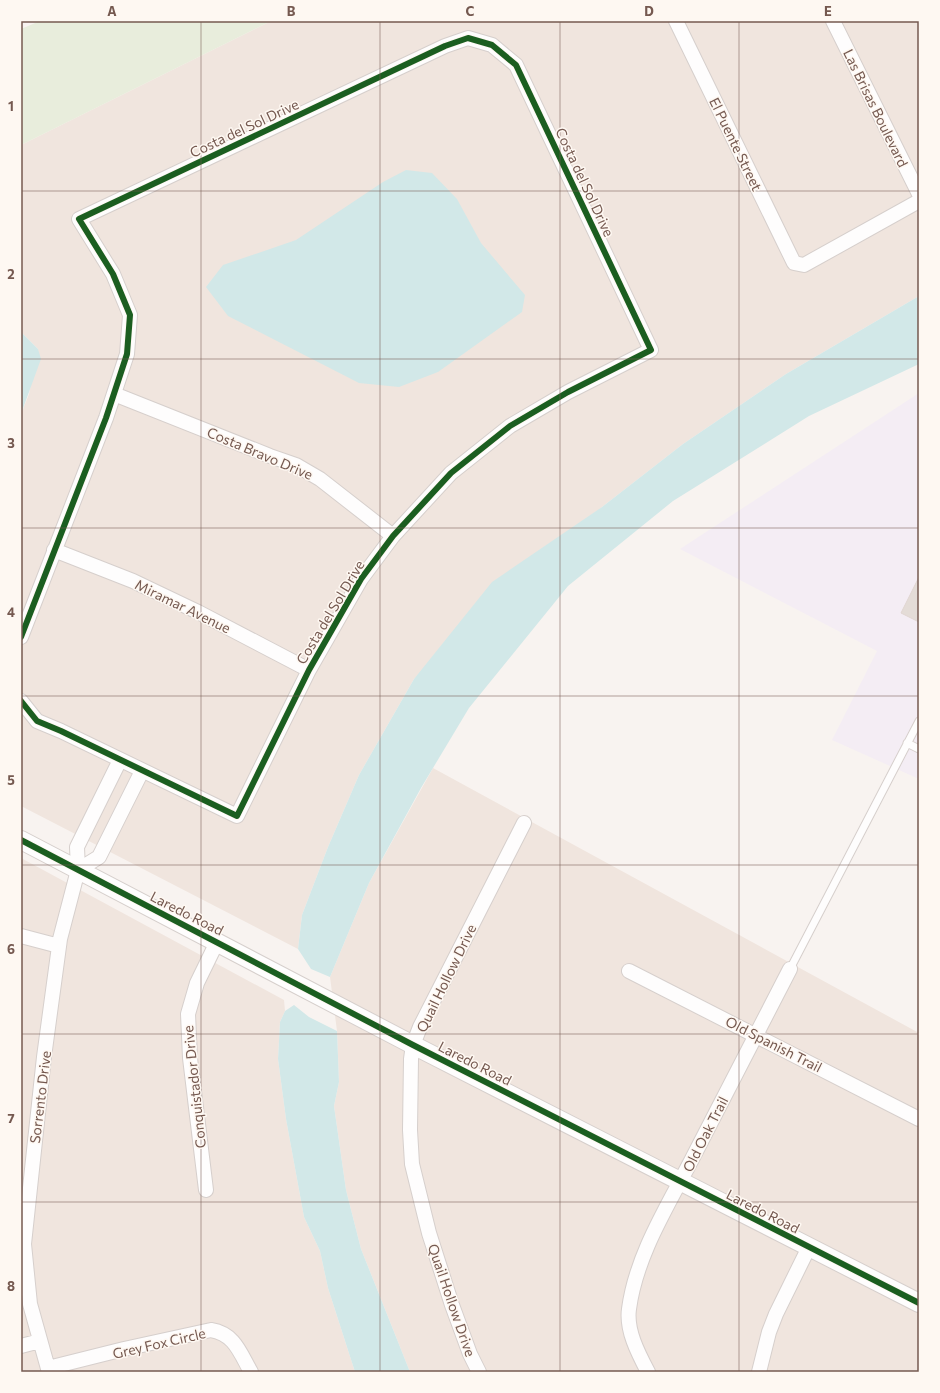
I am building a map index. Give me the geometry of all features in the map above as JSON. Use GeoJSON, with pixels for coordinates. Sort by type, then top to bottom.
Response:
{"type":"FeatureCollection","features":[{"type":"Feature","properties":{"kind":"street","name":"El Puente Street"},"geometry":{"type":"LineString","coordinates":[[676,21],[794,263],[804,265],[919,202]]}},
{"type":"Feature","properties":{"kind":"street","name":"Las Brisas Boulevard"},"geometry":{"type":"LineString","coordinates":[[833,21],[919,194]]}},
{"type":"Feature","properties":{"kind":"street","name":"Costa del Sol Drive"},"geometry":{"type":"LineString","coordinates":[[21,637],[114,394],[127,354],[130,315],[113,274],[79,219],[445,46],[468,38],[492,45],[516,65],[651,350],[568,392],[510,426],[451,473],[393,536],[361,579],[309,670],[237,816],[61,731],[37,721],[21,701]]}},
{"type":"Feature","properties":{"kind":"street","name":"Costa Bravo Drive"},"geometry":{"type":"LineString","coordinates":[[114,394],[296,465],[320,479],[393,536]]}},
{"type":"Feature","properties":{"kind":"street","name":"Miramar Avenue"},"geometry":{"type":"LineString","coordinates":[[54,550],[133,581],[198,612],[309,670]]}},
{"type":"Feature","properties":{"kind":"street","name":"Sorrento Drive"},"geometry":{"type":"LineString","coordinates":[[49,1370],[30,1304],[24,1244],[24,1211],[59,946],[68,902],[78,870],[77,847],[120,760]]}},
{"type":"Feature","properties":{"kind":"street"},"geometry":{"type":"LineString","coordinates":[[78,870],[99,856],[142,771]]}},
{"type":"Feature","properties":{"kind":"street","name":"Quail Hollow Drive"},"geometry":{"type":"LineString","coordinates":[[479,1372],[470,1354],[440,1269],[429,1233],[412,1164],[410,1130],[411,1059],[413,1045],[420,1027],[524,823]]}},
{"type":"Feature","properties":{"kind":"street","name":"Laredo Road"},"geometry":{"type":"LineString","coordinates":[[21,840],[413,1045],[919,1303]]}},
{"type":"Feature","properties":{"kind":"street"},"geometry":{"type":"LineString","coordinates":[[21,936],[59,946]]}},
{"type":"Feature","properties":{"kind":"street","name":"Conquistador Drive"},"geometry":{"type":"LineString","coordinates":[[206,1190],[187,1019],[191,1000],[217,942]]}},
{"type":"Feature","properties":{"kind":"street","name":"Old Oak Trail"},"geometry":{"type":"LineString","coordinates":[[648,1372],[634,1340],[630,1325],[629,1310],[636,1278],[648,1246],[790,969]]}},
{"type":"Feature","properties":{"kind":"street","name":"Old Spanish Trail"},"geometry":{"type":"LineString","coordinates":[[629,970],[919,1119]]}},
{"type":"Feature","properties":{"kind":"street"},"geometry":{"type":"LineString","coordinates":[[759,1372],[769,1332],[776,1314],[809,1247]]}},
{"type":"Feature","properties":{"kind":"street","name":"Grey Fox Circle"},"geometry":{"type":"LineString","coordinates":[[49,1370],[124,1349],[210,1330],[221,1332],[228,1336],[251,1372]]}},
{"type":"Feature","properties":{"kind":"street"},"geometry":{"type":"LineString","coordinates":[[21,1346],[40,1341]]}},
{"type":"Feature","properties":{"kind":"lane"},"geometry":{"type":"LineString","coordinates":[[790,969],[919,720]]}},
{"type":"Feature","properties":{"kind":"lane"},"geometry":{"type":"LineString","coordinates":[[907,743],[919,749]]}},
{"type":"Feature","properties":{"kind":"shaded area"},"geometry":{"type":"Polygon","coordinates":[[[271,21],[919,21],[919,296],[786,374],[683,444],[602,507],[414,679],[359,775],[328,847],[302,915],[298,949],[21,806],[21,414],[29,394],[38,349],[21,332],[21,145],[271,21]]]}},
{"type":"Feature","properties":{"kind":"shaded area"},"geometry":{"type":"Polygon","coordinates":[[[406,170],[432,173],[457,199],[481,243],[525,295],[522,312],[438,372],[399,387],[359,383],[228,316],[206,287],[223,265],[296,240],[383,182],[406,170]]]}},
{"type":"Feature","properties":{"kind":"shaded area"},"geometry":{"type":"Polygon","coordinates":[[[919,296],[919,364],[809,416],[673,501],[568,586],[469,708],[421,788],[369,883],[330,977],[311,969],[298,949],[302,915],[328,847],[359,775],[414,679],[492,582],[602,507],[683,444],[786,374],[919,296]]]}},
{"type":"Feature","properties":{"kind":"shaded area"},"geometry":{"type":"Polygon","coordinates":[[[21,332],[38,349],[41,359],[21,414],[21,332]]]}},
{"type":"Feature","properties":{"kind":"shaded area"},"geometry":{"type":"Polygon","coordinates":[[[919,393],[919,779],[832,740],[877,651],[680,549],[919,393]]]}},
{"type":"Feature","properties":{"kind":"shaded area"},"geometry":{"type":"Polygon","coordinates":[[[433,768],[919,1033],[919,1372],[410,1372],[361,1249],[346,1190],[334,1106],[339,1082],[337,1031],[330,977],[369,883],[433,768]]]}},
{"type":"Feature","properties":{"kind":"shaded area"},"geometry":{"type":"Polygon","coordinates":[[[21,858],[284,1000],[285,1011],[280,1022],[278,1059],[286,1119],[304,1217],[320,1251],[328,1288],[355,1372],[21,1372],[21,858]]]}},
{"type":"Feature","properties":{"kind":"shaded area"},"geometry":{"type":"Polygon","coordinates":[[[294,1005],[309,1017],[337,1031],[339,1082],[334,1106],[346,1190],[361,1249],[410,1372],[355,1372],[328,1288],[320,1251],[304,1217],[286,1119],[278,1059],[280,1022],[285,1011],[294,1005]]]}},
{"type":"Feature","properties":{"kind":"green space"},"geometry":{"type":"Polygon","coordinates":[[[40,21],[271,21],[21,145],[21,29],[40,21]]]}},
{"type":"Feature","properties":{"kind":"building"},"geometry":{"type":"Polygon","coordinates":[[[919,577],[919,622],[901,613],[919,577]]]}},
{"type":"Feature","properties":{"kind":"cycle path"},"geometry":{"type":"LineString","coordinates":[[21,637],[106,418],[127,354],[130,315],[113,274],[79,219],[445,46],[468,38],[492,45],[516,65],[651,350],[568,392],[510,426],[451,473],[393,536],[361,579],[309,670],[237,816],[61,731],[37,721],[21,701]]}},
{"type":"Feature","properties":{"kind":"cycle path"},"geometry":{"type":"LineString","coordinates":[[21,840],[413,1045],[919,1303]]}}]}
